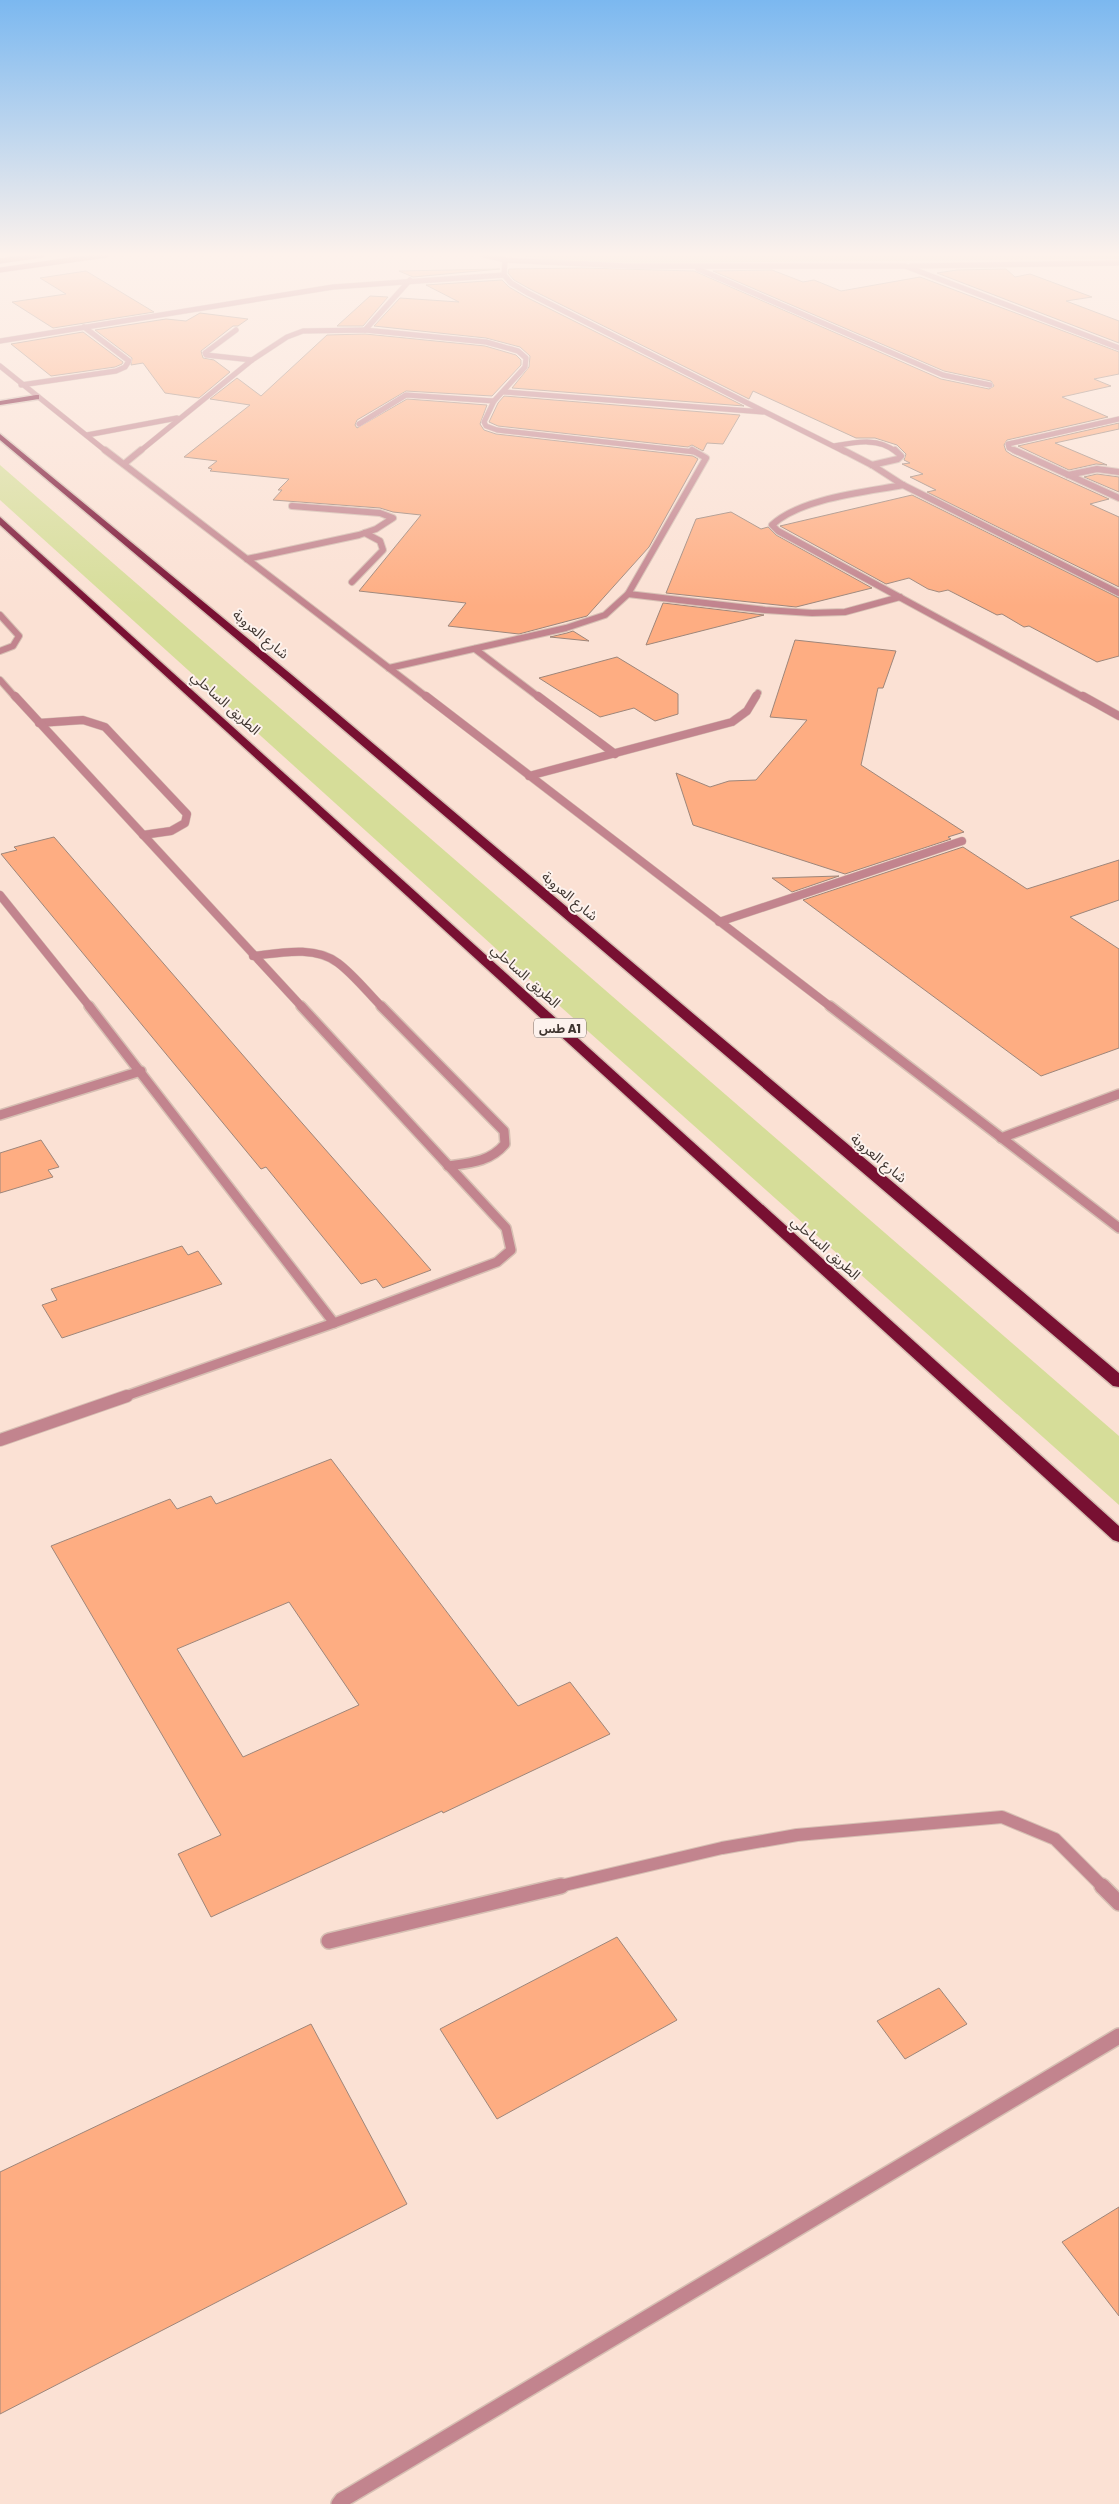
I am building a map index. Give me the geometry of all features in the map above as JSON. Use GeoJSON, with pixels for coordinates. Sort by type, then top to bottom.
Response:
{"type":"FeatureCollection","features":[{"type":"Feature","properties":{"kind":"highway"},"geometry":{"type":"LineString","coordinates":[[0,403],[36,397]]}},
{"type":"Feature","properties":{"kind":"highway","name":"شارع العروبة"},"geometry":{"type":"LineString","coordinates":[[0,436],[296,683],[1119,1382]]}},
{"type":"Feature","properties":{"kind":"highway","name":"الطريق الساحلي"},"geometry":{"type":"LineString","coordinates":[[0,520],[1119,1536]]}},
{"type":"Feature","properties":{"kind":"street"},"geometry":{"type":"LineString","coordinates":[[7,372],[36,397],[1119,1228]]}},
{"type":"Feature","properties":{"kind":"street"},"geometry":{"type":"LineString","coordinates":[[22,385],[104,372]]}},
{"type":"Feature","properties":{"kind":"street"},"geometry":{"type":"LineString","coordinates":[[124,464],[237,372]]}},
{"type":"Feature","properties":{"kind":"street"},"geometry":{"type":"LineString","coordinates":[[389,668],[590,622],[605,615],[628,594],[706,458],[702,454],[691,450],[497,430],[486,426],[484,422],[494,401],[521,372]]}},
{"type":"Feature","properties":{"kind":"street"},"geometry":{"type":"LineString","coordinates":[[686,372],[872,465],[903,485],[1119,593]]}},
{"type":"Feature","properties":{"kind":"street"},"geometry":{"type":"LineString","coordinates":[[936,372],[990,385]]}},
{"type":"Feature","properties":{"kind":"street"},"geometry":{"type":"LineString","coordinates":[[504,392],[769,413]]}},
{"type":"Feature","properties":{"kind":"street"},"geometry":{"type":"LineString","coordinates":[[359,424],[406,395],[494,401]]}},
{"type":"Feature","properties":{"kind":"street"},"geometry":{"type":"LineString","coordinates":[[87,435],[178,418]]}},
{"type":"Feature","properties":{"kind":"street"},"geometry":{"type":"LineString","coordinates":[[1119,419],[1008,444],[1009,448],[1119,498]]}},
{"type":"Feature","properties":{"kind":"street"},"geometry":{"type":"LineString","coordinates":[[834,446],[859,441],[874,442],[901,456],[898,459],[872,465]]}},
{"type":"Feature","properties":{"kind":"street"},"geometry":{"type":"LineString","coordinates":[[1068,475],[1097,470],[1119,472]]}},
{"type":"Feature","properties":{"kind":"street"},"geometry":{"type":"LineString","coordinates":[[903,485],[796,508],[775,520],[772,525],[1119,716]]}},
{"type":"Feature","properties":{"kind":"street"},"geometry":{"type":"LineString","coordinates":[[247,559],[365,533],[376,529],[393,518],[380,513],[292,506]]}},
{"type":"Feature","properties":{"kind":"street"},"geometry":{"type":"LineString","coordinates":[[352,582],[383,550],[383,545],[379,540],[365,533]]}},
{"type":"Feature","properties":{"kind":"street"},"geometry":{"type":"LineString","coordinates":[[628,594],[765,610],[812,613],[845,612],[900,597]]}},
{"type":"Feature","properties":{"kind":"street"},"geometry":{"type":"LineString","coordinates":[[0,615],[19,636],[13,646],[0,651]]}},
{"type":"Feature","properties":{"kind":"street"},"geometry":{"type":"LineString","coordinates":[[475,649],[615,754]]}},
{"type":"Feature","properties":{"kind":"street"},"geometry":{"type":"LineString","coordinates":[[0,1440],[334,1324],[498,1262],[511,1250],[506,1228],[1,683]]}},
{"type":"Feature","properties":{"kind":"street"},"geometry":{"type":"LineString","coordinates":[[529,776],[732,722],[748,712],[758,693]]}},
{"type":"Feature","properties":{"kind":"street"},"geometry":{"type":"LineString","coordinates":[[39,723],[84,720],[105,727],[187,814],[185,823],[175,830],[167,834],[143,836]]}},
{"type":"Feature","properties":{"kind":"street"},"geometry":{"type":"LineString","coordinates":[[719,922],[962,841]]}},
{"type":"Feature","properties":{"kind":"street"},"geometry":{"type":"LineString","coordinates":[[0,895],[141,1071],[334,1324]]}},
{"type":"Feature","properties":{"kind":"street"},"geometry":{"type":"LineString","coordinates":[[252,956],[310,952],[330,957],[500,1125],[504,1131],[505,1144],[494,1156],[485,1161],[448,1166]]}},
{"type":"Feature","properties":{"kind":"street"},"geometry":{"type":"LineString","coordinates":[[0,1115],[141,1071]]}},
{"type":"Feature","properties":{"kind":"street"},"geometry":{"type":"LineString","coordinates":[[1001,1138],[1119,1094]]}},
{"type":"Feature","properties":{"kind":"street"},"geometry":{"type":"LineString","coordinates":[[329,1941],[722,1848],[797,1835],[1002,1817],[1055,1839],[1119,1903]]}},
{"type":"Feature","properties":{"kind":"street"},"geometry":{"type":"LineString","coordinates":[[339,2504],[342,2500],[1119,2036]]}},
{"type":"Feature","properties":{"kind":"green space"},"geometry":{"type":"Polygon","coordinates":[[[0,465],[1119,1436],[1119,1505],[534,983],[0,500],[0,465]]]}},
{"type":"Feature","properties":{"kind":"building"},"geometry":{"type":"Polygon","coordinates":[[[46,372],[80,372],[51,376],[46,372]]]}},
{"type":"Feature","properties":{"kind":"building"},"geometry":{"type":"Polygon","coordinates":[[[149,372],[230,372],[199,398],[165,393],[149,372]]]}},
{"type":"Feature","properties":{"kind":"building"},"geometry":{"type":"Polygon","coordinates":[[[287,372],[515,372],[492,396],[406,391],[357,420],[355,425],[357,428],[407,399],[487,405],[480,424],[484,430],[496,434],[693,456],[698,459],[649,547],[587,616],[519,634],[448,626],[466,603],[359,591],[421,515],[393,512],[380,508],[273,500],[282,490],[278,490],[289,479],[210,471],[212,469],[208,468],[217,461],[184,457],[250,405],[210,399],[237,378],[261,396],[287,372]]]}},
{"type":"Feature","properties":{"kind":"building"},"geometry":{"type":"Polygon","coordinates":[[[525,372],[676,372],[744,406],[512,388],[525,372]]]}},
{"type":"Feature","properties":{"kind":"building"},"geometry":{"type":"Polygon","coordinates":[[[695,372],[925,372],[941,379],[989,389],[994,386],[991,381],[948,372],[1119,372],[1119,374],[1094,379],[1111,386],[1062,397],[1108,417],[1007,440],[1004,445],[1006,451],[1012,455],[1109,499],[1090,504],[1119,517],[1119,587],[927,492],[936,490],[910,477],[923,474],[902,464],[910,463],[904,460],[906,454],[897,445],[875,438],[856,438],[753,391],[749,399],[695,372]]]}},
{"type":"Feature","properties":{"kind":"building"},"geometry":{"type":"Polygon","coordinates":[[[504,396],[740,415],[723,444],[707,443],[703,451],[692,445],[688,447],[498,426],[489,422],[498,403],[504,396]]]}},
{"type":"Feature","properties":{"kind":"building"},"geometry":{"type":"Polygon","coordinates":[[[1119,423],[1119,429],[1055,443],[1107,465],[1096,464],[1069,470],[1018,446],[1119,423]]]}},
{"type":"Feature","properties":{"kind":"building"},"geometry":{"type":"Polygon","coordinates":[[[1097,474],[1119,477],[1119,492],[1084,477],[1097,474]]]}},
{"type":"Feature","properties":{"kind":"building"},"geometry":{"type":"Polygon","coordinates":[[[912,495],[1119,598],[1119,656],[1097,662],[1029,626],[1024,627],[1002,614],[997,615],[948,590],[939,592],[928,589],[909,578],[886,584],[780,526],[912,495]]]}},
{"type":"Feature","properties":{"kind":"building"},"geometry":{"type":"Polygon","coordinates":[[[731,512],[761,529],[768,527],[776,535],[872,588],[796,607],[666,593],[696,519],[731,512]]]}},
{"type":"Feature","properties":{"kind":"building"},"geometry":{"type":"Polygon","coordinates":[[[663,603],[764,615],[646,645],[663,603]]]}},
{"type":"Feature","properties":{"kind":"building"},"geometry":{"type":"Polygon","coordinates":[[[573,631],[589,641],[550,637],[567,633],[573,631]]]}},
{"type":"Feature","properties":{"kind":"building"},"geometry":{"type":"Polygon","coordinates":[[[795,640],[896,651],[883,688],[878,688],[861,765],[964,832],[948,837],[951,839],[845,874],[693,825],[676,773],[710,787],[729,781],[756,780],[807,720],[770,717],[795,640]]]}},
{"type":"Feature","properties":{"kind":"building"},"geometry":{"type":"Polygon","coordinates":[[[617,657],[678,694],[678,714],[655,721],[634,708],[600,717],[539,678],[617,657]]]}},
{"type":"Feature","properties":{"kind":"building"},"geometry":{"type":"Polygon","coordinates":[[[54,837],[431,1270],[383,1288],[376,1279],[361,1284],[266,1167],[261,1169],[1,854],[17,850],[14,847],[54,837]]]}},
{"type":"Feature","properties":{"kind":"building"},"geometry":{"type":"Polygon","coordinates":[[[963,847],[1027,889],[1119,860],[1119,900],[1070,917],[1119,949],[1119,1048],[1041,1076],[803,900],[963,847]]]}},
{"type":"Feature","properties":{"kind":"building"},"geometry":{"type":"Polygon","coordinates":[[[839,876],[792,892],[772,878],[839,876]]]}},
{"type":"Feature","properties":{"kind":"building"},"geometry":{"type":"Polygon","coordinates":[[[41,1140],[59,1167],[48,1170],[53,1177],[0,1193],[0,1153],[41,1140]]]}},
{"type":"Feature","properties":{"kind":"building"},"geometry":{"type":"Polygon","coordinates":[[[182,1246],[188,1255],[198,1251],[222,1284],[62,1338],[42,1305],[57,1300],[51,1289],[182,1246]]]}},
{"type":"Feature","properties":{"kind":"building"},"geometry":{"type":"Polygon","coordinates":[[[331,1459],[518,1706],[570,1682],[610,1734],[443,1813],[442,1811],[211,1917],[178,1854],[221,1835],[51,1546],[170,1499],[177,1509],[211,1496],[216,1504],[331,1459]],[[289,1602],[177,1649],[243,1757],[359,1705],[289,1602]]]}},
{"type":"Feature","properties":{"kind":"building"},"geometry":{"type":"Polygon","coordinates":[[[617,1937],[677,2020],[497,2119],[440,2029],[617,1937]]]}},
{"type":"Feature","properties":{"kind":"building"},"geometry":{"type":"Polygon","coordinates":[[[939,1988],[967,2024],[905,2059],[877,2021],[939,1988]]]}},
{"type":"Feature","properties":{"kind":"building"},"geometry":{"type":"Polygon","coordinates":[[[311,2024],[407,2204],[0,2414],[0,2172],[311,2024]]]}},
{"type":"Feature","properties":{"kind":"building"},"geometry":{"type":"Polygon","coordinates":[[[1119,2207],[1119,2316],[1062,2242],[1119,2207]]]}}]}
